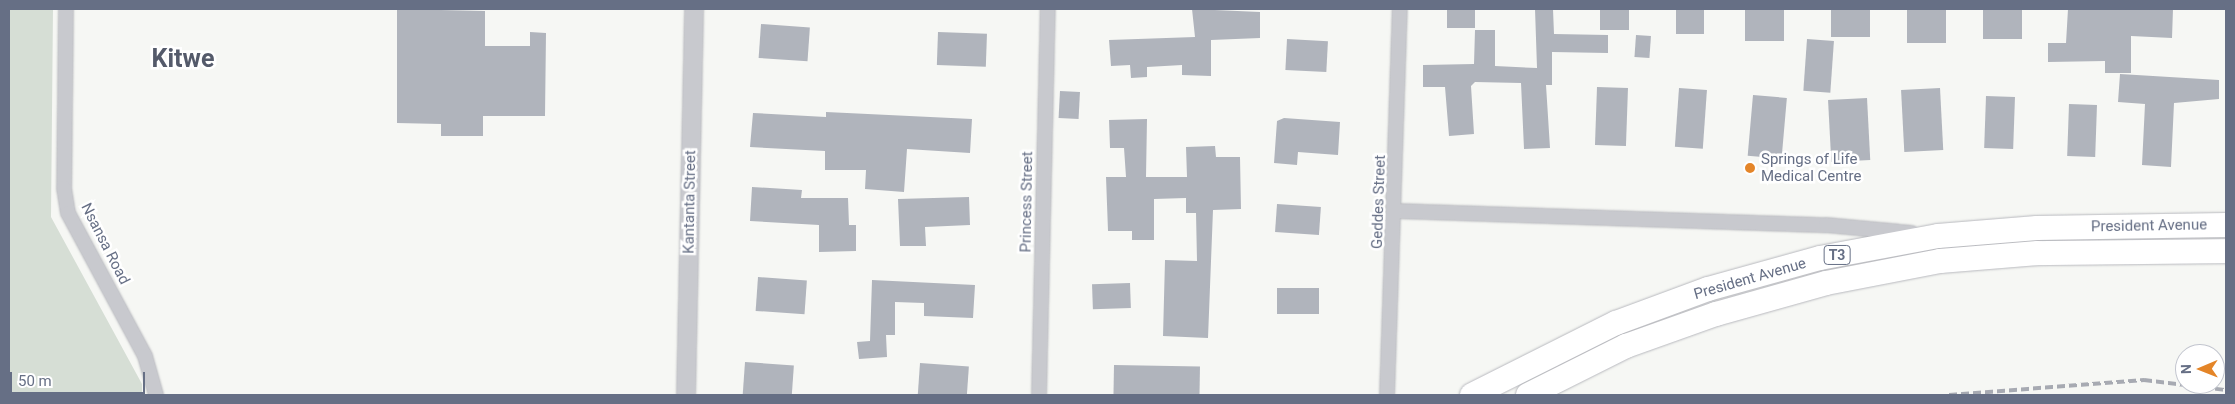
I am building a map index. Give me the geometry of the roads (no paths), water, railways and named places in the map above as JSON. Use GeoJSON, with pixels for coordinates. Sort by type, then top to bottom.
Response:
{"type":"FeatureCollection","features":[{"type":"Feature","properties":{"kind":"highway","name":"President Avenue"},"geometry":{"type":"LineString","coordinates":[[1472,395],[1616,323],[1708,289],[1820,258],[1938,236],[2037,228],[2226,225]]}},
{"type":"Feature","properties":{"kind":"highway","name":"President Avenue"},"geometry":{"type":"LineString","coordinates":[[1528,395],[1626,346],[1716,314],[1826,283],[1960,259],[2226,251]]}},
{"type":"Feature","properties":{"kind":"street","name":"Nsansa Road"},"geometry":{"type":"LineString","coordinates":[[66,9],[64,188],[68,213],[145,356],[156,395]]}},
{"type":"Feature","properties":{"kind":"street","name":"Kantanta Street"},"geometry":{"type":"LineString","coordinates":[[686,395],[694,9]]}},
{"type":"Feature","properties":{"kind":"street","name":"Princess Street"},"geometry":{"type":"LineString","coordinates":[[1039,395],[1048,9]]}},
{"type":"Feature","properties":{"kind":"street","name":"Geddes Street"},"geometry":{"type":"LineString","coordinates":[[1387,395],[1396,211],[1400,9]]}},
{"type":"Feature","properties":{"kind":"street"},"geometry":{"type":"LineString","coordinates":[[1396,211],[1826,225],[1938,236]]}},
{"type":"Feature","properties":{"kind":"railway"},"geometry":{"type":"LineString","coordinates":[[1949,395],[2144,380],[2226,390]]}},
{"type":"Feature","properties":{"kind":"place","name":"Springs of Life Medical Centre"},"geometry":{"type":"Point","coordinates":[1750,168]}},
{"type":"Feature","properties":{"kind":"district","name":"Kitwe"},"geometry":{"type":"Point","coordinates":[183,59]}}]}
